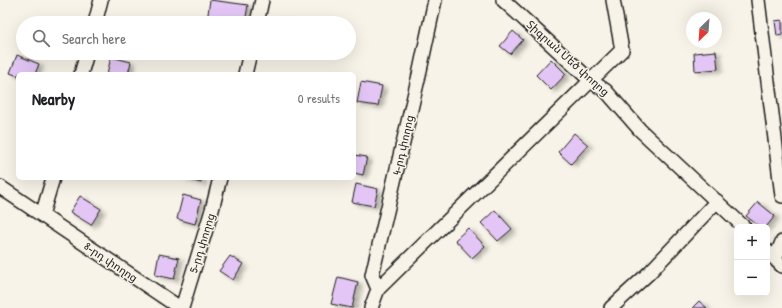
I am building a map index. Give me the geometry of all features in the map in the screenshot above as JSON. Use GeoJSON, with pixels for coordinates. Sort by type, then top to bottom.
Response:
{"type":"FeatureCollection","features":[{"type":"Feature","properties":{"kind":"street"},"geometry":{"type":"LineString","coordinates":[[97,16],[101,0]]}},
{"type":"Feature","properties":{"kind":"street"},"geometry":{"type":"LineString","coordinates":[[259,16],[262,0]]}},
{"type":"Feature","properties":{"kind":"street","name":"4-րդ փողոց"},"geometry":{"type":"LineString","coordinates":[[378,288],[372,275],[435,0]]}},
{"type":"Feature","properties":{"kind":"street","name":"Տիգրան Մեծ փողոց"},"geometry":{"type":"LineString","coordinates":[[503,0],[591,81],[606,91],[640,130],[741,224]]}},
{"type":"Feature","properties":{"kind":"street"},"geometry":{"type":"LineString","coordinates":[[371,308],[378,288],[622,50],[613,0]]}},
{"type":"Feature","properties":{"kind":"street"},"geometry":{"type":"LineString","coordinates":[[758,0],[782,196]]}},
{"type":"Feature","properties":{"kind":"street"},"geometry":{"type":"LineString","coordinates":[[82,72],[85,60]]}},
{"type":"Feature","properties":{"kind":"street"},"geometry":{"type":"LineString","coordinates":[[245,72],[248,60]]}},
{"type":"Feature","properties":{"kind":"street"},"geometry":{"type":"LineString","coordinates":[[42,215],[52,180]]}},
{"type":"Feature","properties":{"kind":"street","name":"5-րդ փողոց"},"geometry":{"type":"LineString","coordinates":[[181,308],[212,210],[220,180]]}},
{"type":"Feature","properties":{"kind":"street","name":"8-րդ փողոց"},"geometry":{"type":"LineString","coordinates":[[0,187],[181,308]]}},
{"type":"Feature","properties":{"kind":"street"},"geometry":{"type":"LineString","coordinates":[[611,308],[649,273],[718,201]]}},
{"type":"Feature","properties":{"kind":"street"},"geometry":{"type":"LineString","coordinates":[[775,259],[782,242]]}},
{"type":"Feature","properties":{"kind":"building"},"geometry":{"type":"Polygon","coordinates":[[[210,0],[248,5],[246,16],[208,16],[210,0]]]}},
{"type":"Feature","properties":{"kind":"building"},"geometry":{"type":"Polygon","coordinates":[[[782,20],[782,35],[777,36],[775,21],[782,20]]]}},
{"type":"Feature","properties":{"kind":"building"},"geometry":{"type":"Polygon","coordinates":[[[513,31],[523,40],[510,54],[500,46],[513,31]]]}},
{"type":"Feature","properties":{"kind":"building"},"geometry":{"type":"Polygon","coordinates":[[[716,51],[718,69],[695,71],[694,53],[716,51]]]}},
{"type":"Feature","properties":{"kind":"building"},"geometry":{"type":"Polygon","coordinates":[[[16,58],[16,60],[29,60],[39,64],[36,72],[16,72],[16,75],[10,73],[16,58]]]}},
{"type":"Feature","properties":{"kind":"building"},"geometry":{"type":"Polygon","coordinates":[[[551,59],[566,74],[551,90],[536,75],[551,59]]]}},
{"type":"Feature","properties":{"kind":"building"},"geometry":{"type":"Polygon","coordinates":[[[110,60],[123,60],[131,62],[128,72],[107,72],[110,60]]]}},
{"type":"Feature","properties":{"kind":"building"},"geometry":{"type":"Polygon","coordinates":[[[361,82],[382,86],[378,106],[357,103],[361,82]]]}},
{"type":"Feature","properties":{"kind":"building"},"geometry":{"type":"Polygon","coordinates":[[[574,133],[588,145],[571,164],[558,152],[574,133]]]}},
{"type":"Feature","properties":{"kind":"building"},"geometry":{"type":"Polygon","coordinates":[[[356,155],[367,157],[363,175],[356,173],[356,155]]]}},
{"type":"Feature","properties":{"kind":"building"},"geometry":{"type":"Polygon","coordinates":[[[190,180],[202,180],[201,183],[190,180]]]}},
{"type":"Feature","properties":{"kind":"building"},"geometry":{"type":"Polygon","coordinates":[[[356,184],[378,189],[374,206],[352,202],[356,184]]]}},
{"type":"Feature","properties":{"kind":"building"},"geometry":{"type":"Polygon","coordinates":[[[183,195],[201,200],[195,224],[177,219],[183,195]]]}},
{"type":"Feature","properties":{"kind":"building"},"geometry":{"type":"Polygon","coordinates":[[[80,196],[101,209],[91,225],[70,212],[80,196]]]}},
{"type":"Feature","properties":{"kind":"building"},"geometry":{"type":"Polygon","coordinates":[[[758,202],[775,216],[768,224],[756,224],[746,216],[758,202]]]}},
{"type":"Feature","properties":{"kind":"building"},"geometry":{"type":"Polygon","coordinates":[[[495,210],[512,229],[498,241],[481,223],[495,210]]]}},
{"type":"Feature","properties":{"kind":"building"},"geometry":{"type":"Polygon","coordinates":[[[468,228],[485,246],[472,258],[455,240],[468,228]]]}},
{"type":"Feature","properties":{"kind":"building"},"geometry":{"type":"Polygon","coordinates":[[[159,254],[179,258],[174,279],[155,275],[159,254]]]}},
{"type":"Feature","properties":{"kind":"building"},"geometry":{"type":"Polygon","coordinates":[[[230,256],[243,264],[233,280],[219,271],[230,256]]]}},
{"type":"Feature","properties":{"kind":"building"},"geometry":{"type":"Polygon","coordinates":[[[338,277],[358,282],[352,308],[331,304],[338,277]]]}},
{"type":"Feature","properties":{"kind":"building"},"geometry":{"type":"Polygon","coordinates":[[[699,301],[707,308],[692,308],[699,301]]]}}]}
